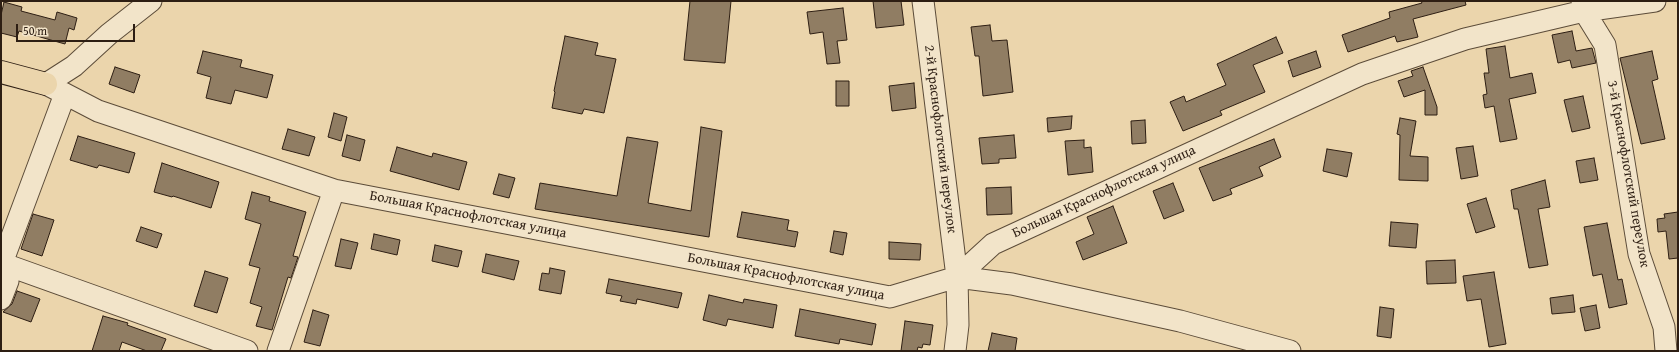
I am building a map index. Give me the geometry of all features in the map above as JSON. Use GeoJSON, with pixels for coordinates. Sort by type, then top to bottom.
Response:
{"type":"FeatureCollection","features":[{"type":"Feature","properties":{"kind":"main road","name":"Большая Краснофлотская улица"},"geometry":{"type":"LineString","coordinates":[[1,72],[46,84]]}},
{"type":"Feature","properties":{"kind":"street"},"geometry":{"type":"LineString","coordinates":[[46,84],[74,66],[109,34],[151,1]]}},
{"type":"Feature","properties":{"kind":"street","name":"2-й Краснофлотский переулок"},"geometry":{"type":"LineString","coordinates":[[923,1],[957,277],[958,324],[955,351]]}},
{"type":"Feature","properties":{"kind":"street","name":"Большая Краснофлотская улица"},"geometry":{"type":"LineString","coordinates":[[46,84],[98,110],[334,190],[890,298],[957,277],[993,244],[1362,74],[1465,39],[1583,6],[1655,1]]}},
{"type":"Feature","properties":{"kind":"street","name":"3-й Краснофлотский переулок"},"geometry":{"type":"LineString","coordinates":[[1583,6],[1605,44],[1639,254],[1664,327],[1666,351]]}},
{"type":"Feature","properties":{"kind":"street"},"geometry":{"type":"LineString","coordinates":[[1,299],[8,281],[1,263],[65,94]]}},
{"type":"Feature","properties":{"kind":"street"},"geometry":{"type":"LineString","coordinates":[[278,351],[334,190]]}},
{"type":"Feature","properties":{"kind":"street"},"geometry":{"type":"LineString","coordinates":[[1,263],[247,351]]}},
{"type":"Feature","properties":{"kind":"street"},"geometry":{"type":"LineString","coordinates":[[957,277],[1012,284],[1165,317],[1290,351]]}},
{"type":"Feature","properties":{"kind":"building"},"geometry":{"type":"Polygon","coordinates":[[[690,1],[731,1],[725,63],[684,60],[690,1]]]}},
{"type":"Feature","properties":{"kind":"building"},"geometry":{"type":"Polygon","coordinates":[[[873,1],[901,1],[904,25],[876,28],[873,1]]]}},
{"type":"Feature","properties":{"kind":"building"},"geometry":{"type":"Polygon","coordinates":[[[1421,1],[1465,1],[1466,5],[1413,19],[1418,37],[1397,42],[1395,36],[1348,52],[1342,35],[1390,18],[1389,12],[1422,3],[1421,1]]]}},
{"type":"Feature","properties":{"kind":"building"},"geometry":{"type":"Polygon","coordinates":[[[4,2],[22,7],[21,11],[55,20],[57,12],[77,18],[74,30],[69,28],[65,44],[19,31],[17,37],[1,33],[1,15],[4,2]]]}},
{"type":"Feature","properties":{"kind":"building"},"geometry":{"type":"Polygon","coordinates":[[[843,8],[847,40],[837,41],[840,63],[827,64],[823,32],[810,34],[807,12],[843,8]]]}},
{"type":"Feature","properties":{"kind":"building"},"geometry":{"type":"Polygon","coordinates":[[[990,25],[992,41],[1007,40],[1013,92],[983,96],[979,56],[975,56],[971,27],[990,25]]]}},
{"type":"Feature","properties":{"kind":"building"},"geometry":{"type":"Polygon","coordinates":[[[1572,31],[1576,51],[1592,48],[1596,63],[1572,68],[1570,60],[1558,63],[1552,35],[1572,31]]]}},
{"type":"Feature","properties":{"kind":"building"},"geometry":{"type":"Polygon","coordinates":[[[565,36],[598,43],[595,55],[616,59],[604,113],[584,109],[582,114],[552,108],[565,36]]]}},
{"type":"Feature","properties":{"kind":"building"},"geometry":{"type":"Polygon","coordinates":[[[1276,37],[1283,53],[1253,65],[1265,92],[1220,111],[1222,115],[1183,131],[1170,102],[1184,96],[1186,102],[1226,85],[1217,64],[1276,37]]]}},
{"type":"Feature","properties":{"kind":"building"},"geometry":{"type":"Polygon","coordinates":[[[1505,46],[1510,78],[1532,73],[1536,93],[1509,99],[1517,139],[1500,142],[1494,106],[1485,108],[1483,95],[1487,94],[1484,73],[1489,73],[1486,49],[1505,46]]]}},
{"type":"Feature","properties":{"kind":"building"},"geometry":{"type":"Polygon","coordinates":[[[203,51],[242,60],[240,67],[273,75],[267,98],[235,90],[231,104],[206,98],[211,77],[197,73],[203,51]]]}},
{"type":"Feature","properties":{"kind":"building"},"geometry":{"type":"Polygon","coordinates":[[[1316,51],[1321,67],[1293,77],[1288,61],[1316,51]]]}},
{"type":"Feature","properties":{"kind":"building"},"geometry":{"type":"Polygon","coordinates":[[[1652,51],[1658,79],[1652,81],[1665,139],[1641,144],[1620,58],[1652,51]]]}},
{"type":"Feature","properties":{"kind":"building"},"geometry":{"type":"Polygon","coordinates":[[[115,67],[140,75],[134,93],[109,84],[115,67]]]}},
{"type":"Feature","properties":{"kind":"building"},"geometry":{"type":"Polygon","coordinates":[[[1423,67],[1437,107],[1437,115],[1425,115],[1425,90],[1404,97],[1398,81],[1413,76],[1411,71],[1423,67]]]}},
{"type":"Feature","properties":{"kind":"building"},"geometry":{"type":"Polygon","coordinates":[[[836,81],[849,81],[849,106],[836,106],[836,81]]]}},
{"type":"Feature","properties":{"kind":"building"},"geometry":{"type":"Polygon","coordinates":[[[914,83],[916,108],[892,111],[889,86],[914,83]]]}},
{"type":"Feature","properties":{"kind":"building"},"geometry":{"type":"Polygon","coordinates":[[[1583,96],[1590,128],[1572,132],[1564,100],[1583,96]]]}},
{"type":"Feature","properties":{"kind":"building"},"geometry":{"type":"Polygon","coordinates":[[[334,113],[347,117],[341,141],[328,137],[334,113]]]}},
{"type":"Feature","properties":{"kind":"building"},"geometry":{"type":"Polygon","coordinates":[[[1072,116],[1071,129],[1048,132],[1047,118],[1072,116]]]}},
{"type":"Feature","properties":{"kind":"building"},"geometry":{"type":"Polygon","coordinates":[[[1400,118],[1416,121],[1410,156],[1428,157],[1428,181],[1399,180],[1400,135],[1397,134],[1400,118]]]}},
{"type":"Feature","properties":{"kind":"building"},"geometry":{"type":"Polygon","coordinates":[[[1145,120],[1146,143],[1132,144],[1131,121],[1145,120]]]}},
{"type":"Feature","properties":{"kind":"building"},"geometry":{"type":"Polygon","coordinates":[[[701,127],[722,131],[709,237],[535,209],[540,183],[617,196],[627,137],[658,142],[648,203],[691,211],[701,127]]]}},
{"type":"Feature","properties":{"kind":"building"},"geometry":{"type":"Polygon","coordinates":[[[288,129],[315,137],[309,156],[282,149],[288,129]]]}},
{"type":"Feature","properties":{"kind":"building"},"geometry":{"type":"Polygon","coordinates":[[[347,135],[365,140],[360,161],[342,156],[347,135]]]}},
{"type":"Feature","properties":{"kind":"building"},"geometry":{"type":"Polygon","coordinates":[[[1014,135],[1016,158],[999,159],[999,163],[982,164],[979,138],[1014,135]]]}},
{"type":"Feature","properties":{"kind":"building"},"geometry":{"type":"Polygon","coordinates":[[[78,136],[135,153],[129,173],[99,165],[97,168],[70,160],[78,136]]]}},
{"type":"Feature","properties":{"kind":"building"},"geometry":{"type":"Polygon","coordinates":[[[1274,139],[1281,157],[1259,167],[1263,176],[1230,189],[1232,194],[1213,201],[1199,168],[1274,139]]]}},
{"type":"Feature","properties":{"kind":"building"},"geometry":{"type":"Polygon","coordinates":[[[1084,140],[1084,148],[1091,147],[1093,172],[1068,175],[1065,141],[1084,140]]]}},
{"type":"Feature","properties":{"kind":"building"},"geometry":{"type":"Polygon","coordinates":[[[1473,146],[1478,176],[1461,179],[1456,148],[1473,146]]]}},
{"type":"Feature","properties":{"kind":"building"},"geometry":{"type":"Polygon","coordinates":[[[397,147],[432,157],[433,153],[467,162],[459,190],[390,171],[397,147]]]}},
{"type":"Feature","properties":{"kind":"building"},"geometry":{"type":"Polygon","coordinates":[[[1327,149],[1352,153],[1347,177],[1323,171],[1327,149]]]}},
{"type":"Feature","properties":{"kind":"building"},"geometry":{"type":"Polygon","coordinates":[[[1594,158],[1598,180],[1580,183],[1576,161],[1594,158]]]}},
{"type":"Feature","properties":{"kind":"building"},"geometry":{"type":"Polygon","coordinates":[[[162,163],[219,182],[211,208],[173,196],[154,192],[162,163]]]}},
{"type":"Feature","properties":{"kind":"building"},"geometry":{"type":"Polygon","coordinates":[[[499,174],[515,178],[509,198],[493,194],[499,174]]]}},
{"type":"Feature","properties":{"kind":"building"},"geometry":{"type":"Polygon","coordinates":[[[1545,180],[1550,207],[1538,209],[1548,265],[1529,268],[1518,209],[1514,209],[1511,190],[1545,180]]]}},
{"type":"Feature","properties":{"kind":"building"},"geometry":{"type":"Polygon","coordinates":[[[1173,183],[1184,211],[1164,219],[1153,191],[1173,183]]]}},
{"type":"Feature","properties":{"kind":"building"},"geometry":{"type":"Polygon","coordinates":[[[1011,187],[1012,214],[987,215],[986,188],[1011,187]]]}},
{"type":"Feature","properties":{"kind":"building"},"geometry":{"type":"Polygon","coordinates":[[[252,192],[270,197],[269,201],[306,212],[293,256],[298,257],[291,278],[288,277],[272,330],[256,326],[262,307],[250,303],[260,268],[249,265],[261,224],[245,219],[252,192]]]}},
{"type":"Feature","properties":{"kind":"building"},"geometry":{"type":"Polygon","coordinates":[[[1486,198],[1495,227],[1476,233],[1467,204],[1486,198]]]}},
{"type":"Feature","properties":{"kind":"building"},"geometry":{"type":"Polygon","coordinates":[[[1113,206],[1127,243],[1083,260],[1076,242],[1094,234],[1087,217],[1113,206]]]}},
{"type":"Feature","properties":{"kind":"building"},"geometry":{"type":"Polygon","coordinates":[[[742,212],[789,220],[787,230],[798,232],[795,247],[737,237],[742,212]]]}},
{"type":"Feature","properties":{"kind":"building"},"geometry":{"type":"Polygon","coordinates":[[[1678,212],[1678,258],[1669,259],[1666,231],[1658,232],[1657,219],[1665,218],[1664,214],[1678,212]]]}},
{"type":"Feature","properties":{"kind":"building"},"geometry":{"type":"Polygon","coordinates":[[[33,214],[54,220],[42,256],[21,249],[33,214]]]}},
{"type":"Feature","properties":{"kind":"building"},"geometry":{"type":"Polygon","coordinates":[[[1391,222],[1418,224],[1416,248],[1389,246],[1391,222]]]}},
{"type":"Feature","properties":{"kind":"building"},"geometry":{"type":"Polygon","coordinates":[[[1607,223],[1618,280],[1622,279],[1627,304],[1609,308],[1602,274],[1593,276],[1584,227],[1607,223]]]}},
{"type":"Feature","properties":{"kind":"building"},"geometry":{"type":"Polygon","coordinates":[[[141,227],[162,234],[157,248],[136,241],[141,227]]]}},
{"type":"Feature","properties":{"kind":"building"},"geometry":{"type":"Polygon","coordinates":[[[834,231],[847,233],[843,255],[830,252],[834,231]]]}},
{"type":"Feature","properties":{"kind":"building"},"geometry":{"type":"Polygon","coordinates":[[[374,234],[400,240],[397,255],[371,249],[374,234]]]}},
{"type":"Feature","properties":{"kind":"building"},"geometry":{"type":"Polygon","coordinates":[[[341,239],[358,243],[351,269],[335,266],[341,239]]]}},
{"type":"Feature","properties":{"kind":"building"},"geometry":{"type":"Polygon","coordinates":[[[889,242],[921,244],[920,260],[889,259],[889,242]]]}},
{"type":"Feature","properties":{"kind":"building"},"geometry":{"type":"Polygon","coordinates":[[[435,245],[462,251],[458,267],[432,261],[435,245]]]}},
{"type":"Feature","properties":{"kind":"building"},"geometry":{"type":"Polygon","coordinates":[[[486,254],[519,261],[514,280],[482,272],[486,254]]]}},
{"type":"Feature","properties":{"kind":"building"},"geometry":{"type":"Polygon","coordinates":[[[1455,260],[1456,283],[1427,284],[1426,261],[1455,260]]]}},
{"type":"Feature","properties":{"kind":"building"},"geometry":{"type":"Polygon","coordinates":[[[550,268],[565,271],[561,294],[539,290],[542,273],[549,274],[550,268]]]}},
{"type":"Feature","properties":{"kind":"building"},"geometry":{"type":"Polygon","coordinates":[[[205,271],[228,278],[217,313],[194,306],[205,271]]]}},
{"type":"Feature","properties":{"kind":"building"},"geometry":{"type":"Polygon","coordinates":[[[1494,272],[1506,344],[1489,347],[1481,299],[1467,301],[1463,276],[1494,272]]]}},
{"type":"Feature","properties":{"kind":"building"},"geometry":{"type":"Polygon","coordinates":[[[609,279],[682,293],[678,308],[637,299],[636,304],[620,301],[622,296],[606,293],[609,279]]]}},
{"type":"Feature","properties":{"kind":"building"},"geometry":{"type":"Polygon","coordinates":[[[17,291],[40,299],[31,322],[3,312],[12,304],[17,291]]]}},
{"type":"Feature","properties":{"kind":"building"},"geometry":{"type":"Polygon","coordinates":[[[709,295],[743,303],[744,299],[777,305],[773,328],[728,319],[726,326],[703,320],[709,295]]]}},
{"type":"Feature","properties":{"kind":"building"},"geometry":{"type":"Polygon","coordinates":[[[1573,295],[1575,312],[1552,314],[1550,298],[1573,295]]]}},
{"type":"Feature","properties":{"kind":"building"},"geometry":{"type":"Polygon","coordinates":[[[1596,305],[1600,328],[1585,331],[1580,308],[1596,305]]]}},
{"type":"Feature","properties":{"kind":"building"},"geometry":{"type":"Polygon","coordinates":[[[1380,307],[1394,309],[1391,338],[1377,336],[1380,307]]]}},
{"type":"Feature","properties":{"kind":"building"},"geometry":{"type":"Polygon","coordinates":[[[800,309],[876,324],[872,345],[840,339],[839,344],[795,336],[800,309]]]}},
{"type":"Feature","properties":{"kind":"building"},"geometry":{"type":"Polygon","coordinates":[[[313,310],[329,315],[320,346],[304,342],[313,310]]]}},
{"type":"Feature","properties":{"kind":"building"},"geometry":{"type":"Polygon","coordinates":[[[103,316],[128,323],[127,325],[166,339],[161,351],[147,351],[122,342],[119,351],[92,351],[103,316]]]}},
{"type":"Feature","properties":{"kind":"building"},"geometry":{"type":"Polygon","coordinates":[[[905,321],[933,325],[930,345],[923,344],[922,348],[918,347],[917,351],[901,351],[905,321]]]}},
{"type":"Feature","properties":{"kind":"building"},"geometry":{"type":"Polygon","coordinates":[[[992,333],[1017,338],[1015,351],[988,351],[992,333]]]}}]}
